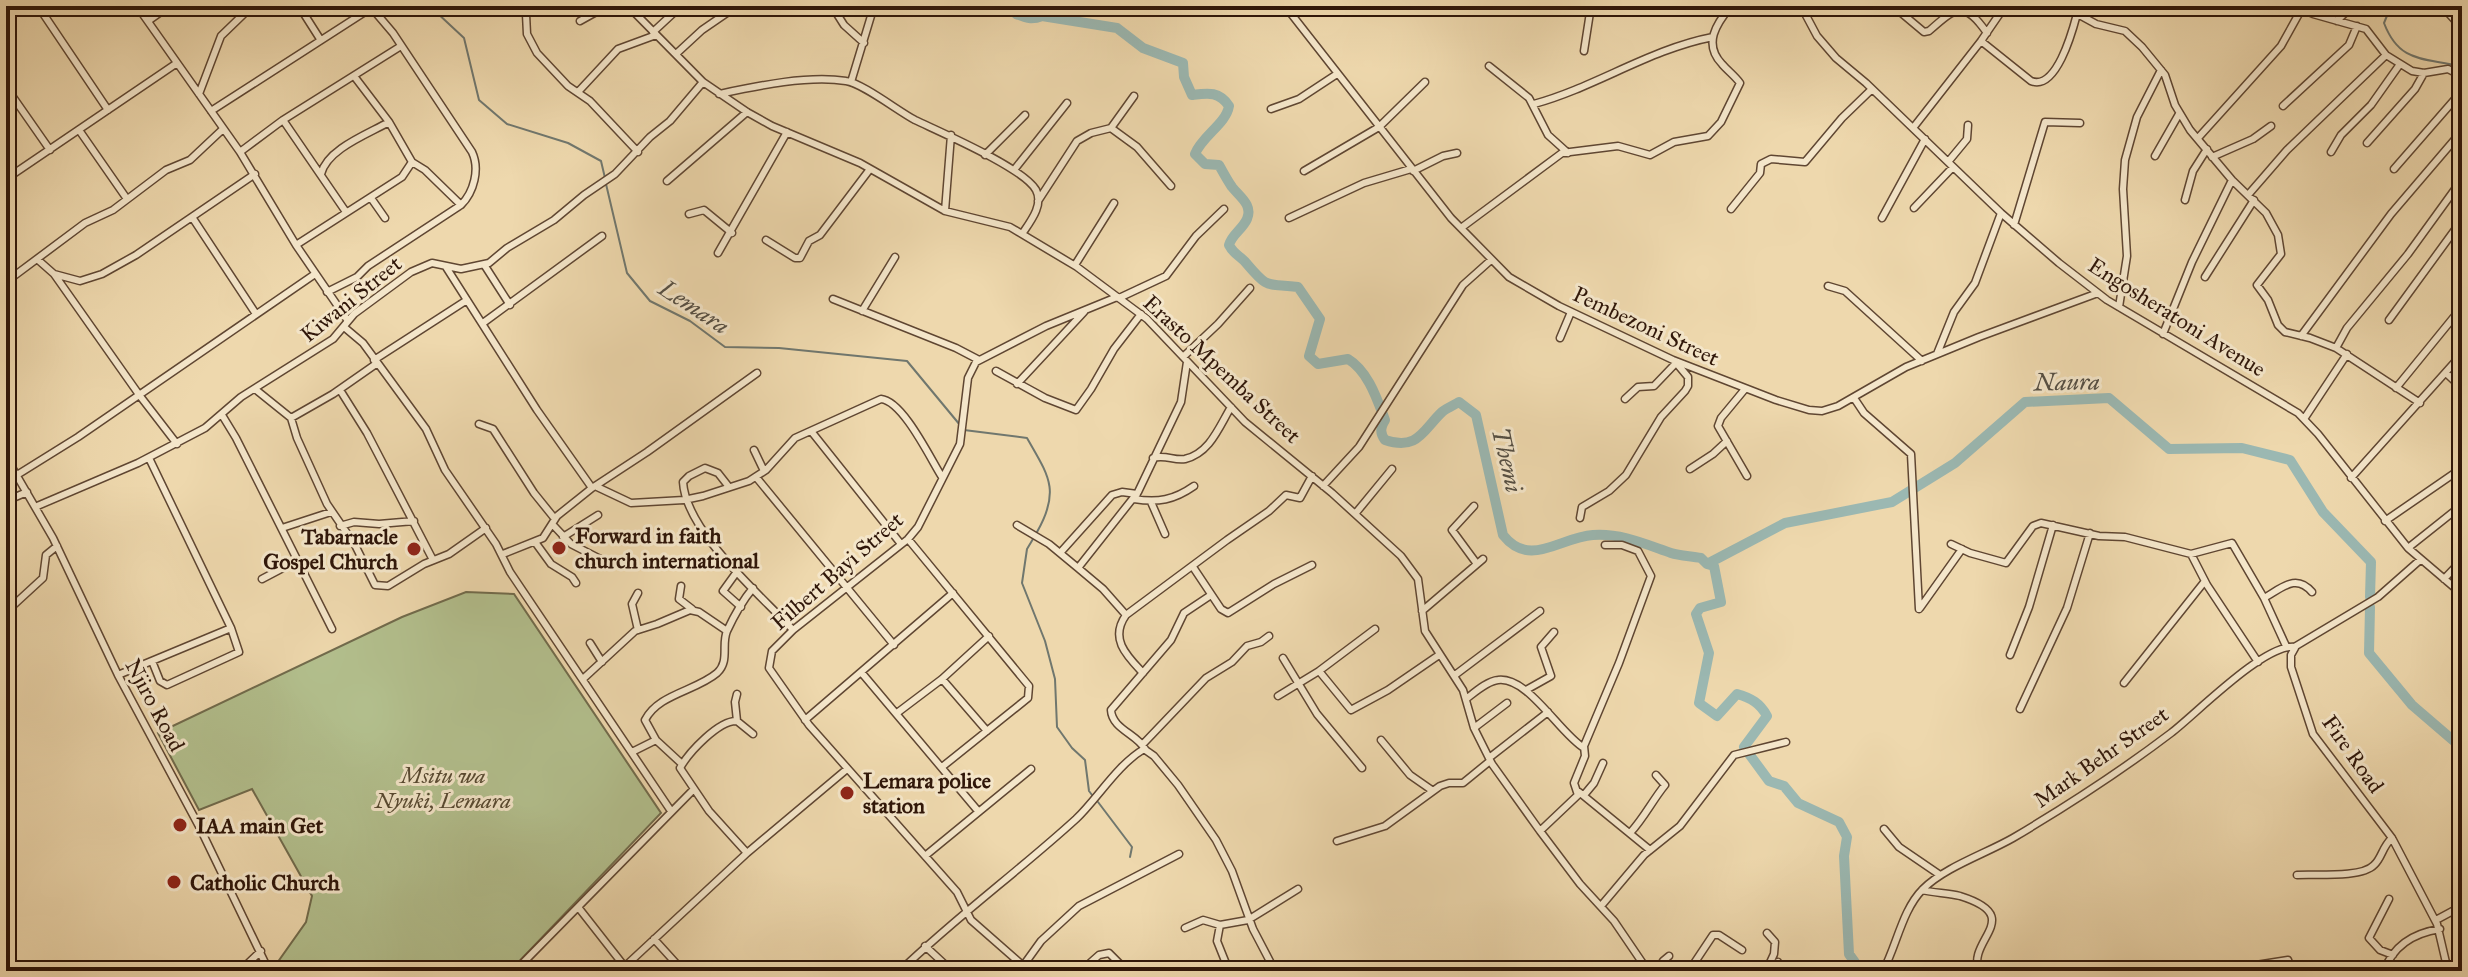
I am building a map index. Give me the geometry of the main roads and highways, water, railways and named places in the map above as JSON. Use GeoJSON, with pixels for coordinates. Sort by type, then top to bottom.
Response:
{"type":"FeatureCollection","features":[{"type":"Feature","properties":{"kind":"waterway","name":"Lemara"},"geometry":{"type":"LineString","coordinates":[[433,6],[464,38],[479,100],[507,124],[568,143],[601,161],[605,178]]}},
{"type":"Feature","properties":{"kind":"waterway","name":"Themi"},"geometry":{"type":"LineString","coordinates":[[1015,6],[1016,14],[1026,17],[1042,16],[1117,28],[1143,48],[1183,63],[1184,77],[1192,95],[1213,94],[1225,101],[1229,106],[1227,112],[1195,154],[1205,164],[1219,165],[1247,205],[1247,219],[1229,245],[1264,282],[1298,287],[1320,319],[1309,356],[1318,364],[1348,359],[1355,364],[1371,386],[1385,420],[1381,430],[1385,440],[1396,443],[1413,441],[1442,412],[1459,402],[1476,415],[1503,535],[1513,545],[1524,550],[1535,550],[1581,537],[1613,536],[1674,554],[1701,558],[1714,566],[1721,602],[1700,608],[1696,614],[1709,653],[1699,703],[1717,716],[1737,694],[1758,704],[1767,716],[1744,747],[1769,781],[1784,786],[1798,803],[1839,822],[1847,837],[1844,856],[1849,954],[1861,971]]}},
{"type":"Feature","properties":{"kind":"waterway"},"geometry":{"type":"LineString","coordinates":[[2391,6],[2384,23],[2390,37],[2406,53],[2462,67]]}},
{"type":"Feature","properties":{"kind":"waterway","name":"Lemara"},"geometry":{"type":"LineString","coordinates":[[606,184],[627,273],[650,301],[690,321],[725,347],[779,348],[907,361],[960,425]]}},
{"type":"Feature","properties":{"kind":"waterway","name":"Naura"},"geometry":{"type":"LineString","coordinates":[[1707,564],[1785,523],[1892,502],[1955,463],[2025,402],[2109,398],[2169,449],[2242,448],[2290,460],[2323,512],[2371,562],[2370,597]]}},
{"type":"Feature","properties":{"kind":"waterway","name":"Lemara"},"geometry":{"type":"LineString","coordinates":[[964,430],[1027,438],[1049,483],[1049,505],[1037,532]]}},
{"type":"Feature","properties":{"kind":"waterway","name":"Lemara"},"geometry":{"type":"LineString","coordinates":[[1033,539],[1027,549],[1022,583],[1045,641],[1055,679],[1057,727],[1085,760],[1092,795]]}},
{"type":"Feature","properties":{"kind":"waterway","name":"Naura"},"geometry":{"type":"LineString","coordinates":[[2370,607],[2369,653],[2412,705],[2462,748]]}},
{"type":"Feature","properties":{"kind":"waterway","name":"Lemara"},"geometry":{"type":"LineString","coordinates":[[1098,802],[1132,847],[1130,857]]}},
{"type":"Feature","properties":{"kind":"place","name":"Forward in faith church international"},"geometry":{"type":"Point","coordinates":[559,548]}},
{"type":"Feature","properties":{"kind":"place","name":"Tabarnacle Gospel Church"},"geometry":{"type":"Point","coordinates":[414,549]}},
{"type":"Feature","properties":{"kind":"place","name":"Lemara police station"},"geometry":{"type":"Point","coordinates":[847,793]}},
{"type":"Feature","properties":{"kind":"place","name":"IAA main Get"},"geometry":{"type":"Point","coordinates":[180,825]}},
{"type":"Feature","properties":{"kind":"place","name":"Catholic Church"},"geometry":{"type":"Point","coordinates":[174,882]}},
{"type":"Feature","properties":{"kind":"park label","name":"Msitu wa Nyuki, Lemara"},"geometry":{"type":"Point","coordinates":[443,788]}}]}
